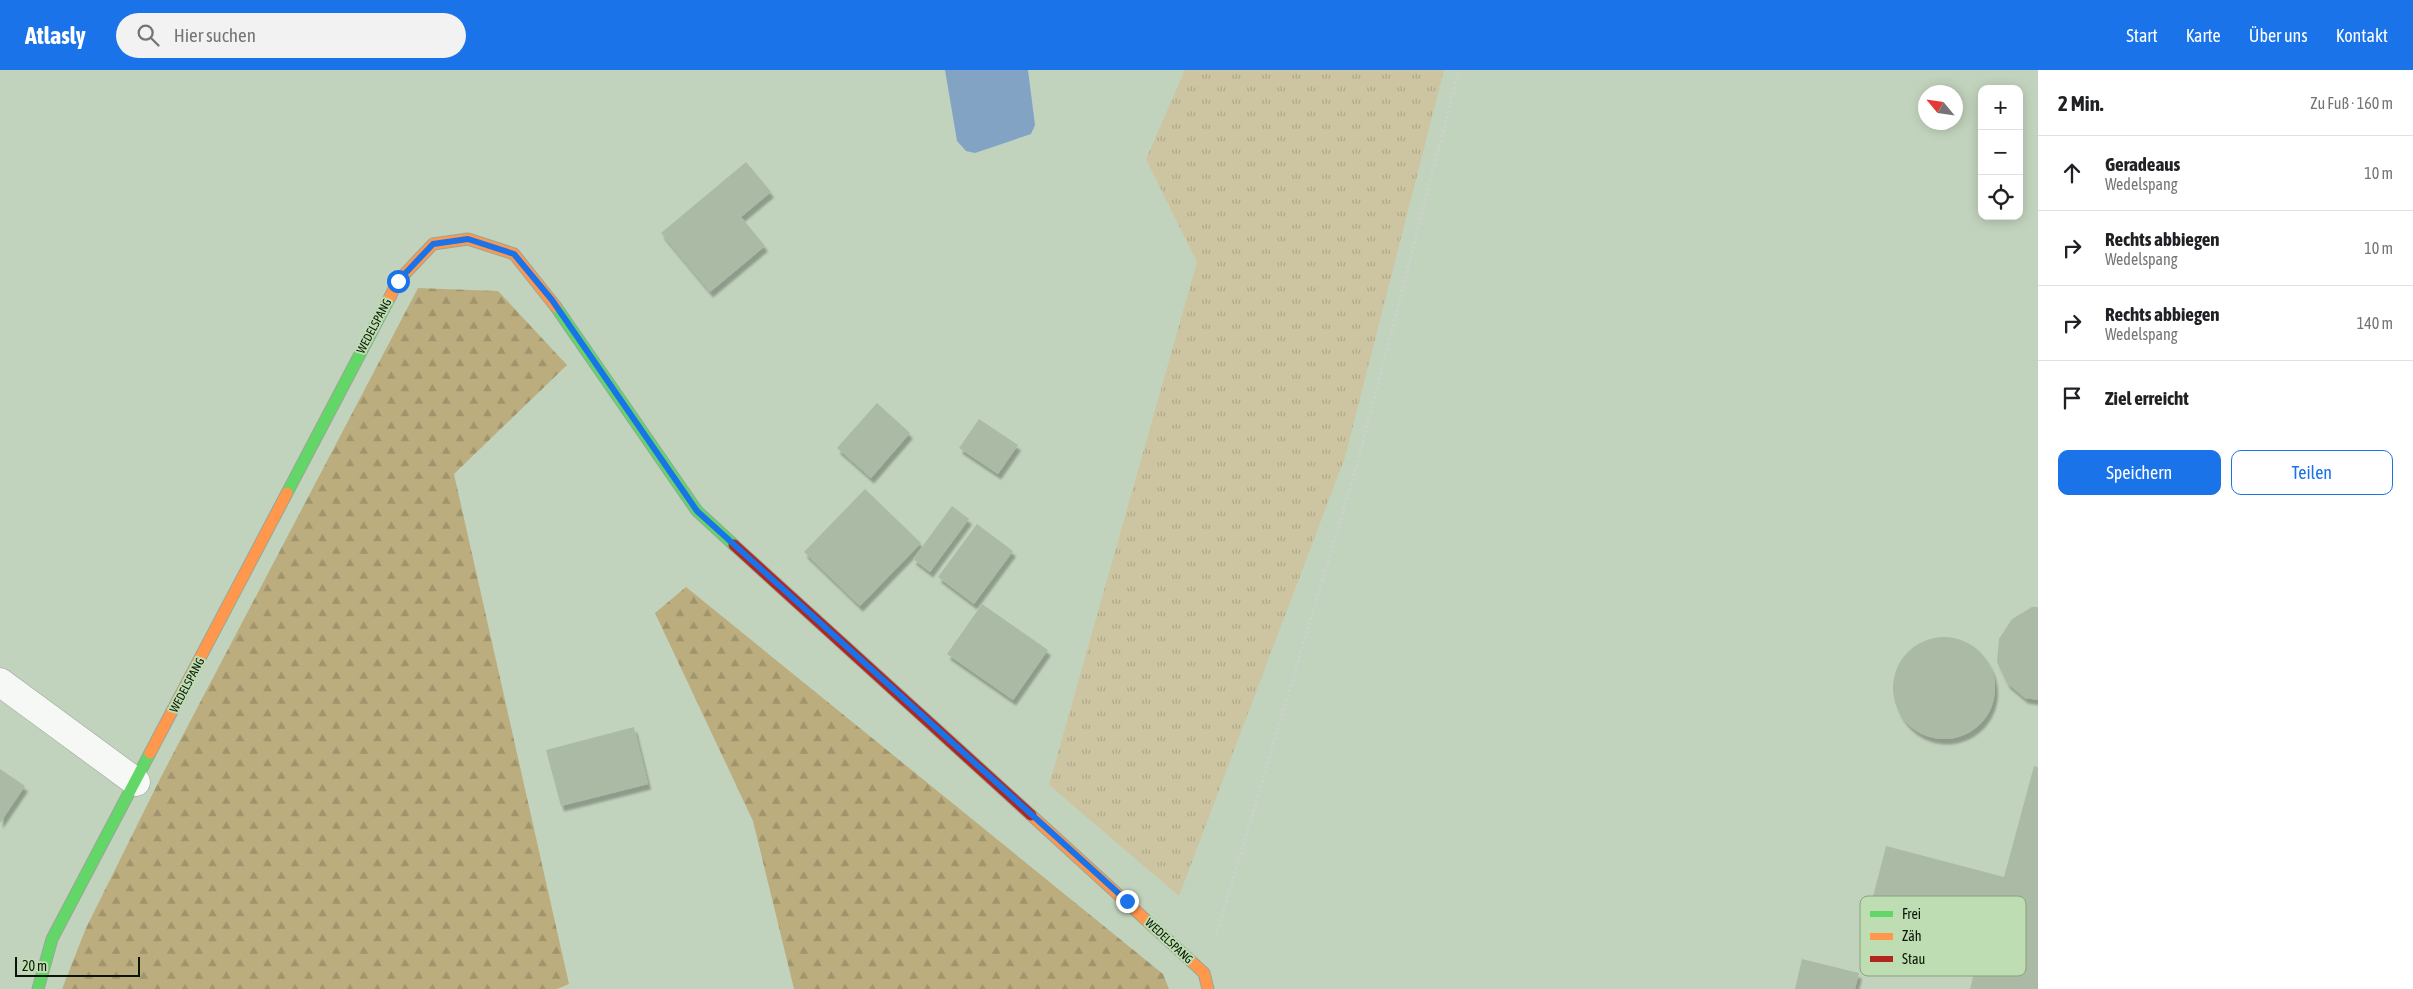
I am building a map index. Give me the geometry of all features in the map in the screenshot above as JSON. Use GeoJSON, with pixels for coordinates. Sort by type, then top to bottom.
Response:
{"type":"FeatureCollection","features":[{"type":"Feature","properties":{"kind":"street","name":"WEDELSPANG"},"geometry":{"type":"LineString","coordinates":[[38,989],[52,939],[398,281],[433,244],[468,239],[514,254],[552,300],[697,511],[1204,973],[1208,989]]}},
{"type":"Feature","properties":{"kind":"street"},"geometry":{"type":"LineString","coordinates":[[0,682],[136,782]]}},
{"type":"Feature","properties":{"kind":"path"},"geometry":{"type":"LineString","coordinates":[[1204,973],[1358,461],[1459,70]]}},
{"type":"Feature","properties":{"kind":"green space"},"geometry":{"type":"Polygon","coordinates":[[[1185,70],[1444,70],[1345,457],[1179,896],[1049,785],[1197,262],[1146,159],[1185,70]]]}},
{"type":"Feature","properties":{"kind":"green space"},"geometry":{"type":"Polygon","coordinates":[[[418,288],[498,291],[567,365],[454,474],[569,984],[557,989],[62,989],[86,928],[163,773],[418,288]]]}},
{"type":"Feature","properties":{"kind":"green space"},"geometry":{"type":"Polygon","coordinates":[[[686,587],[1163,974],[1169,989],[794,989],[753,821],[655,613],[686,587]]]}},
{"type":"Feature","properties":{"kind":"water"},"geometry":{"type":"Polygon","coordinates":[[[945,70],[1028,70],[1035,125],[1031,134],[975,153],[966,151],[957,141],[945,70]]]}},
{"type":"Feature","properties":{"kind":"building"},"geometry":{"type":"Polygon","coordinates":[[[746,162],[771,192],[741,217],[765,246],[710,292],[661,233],[746,162]]]}},
{"type":"Feature","properties":{"kind":"building"},"geometry":{"type":"Polygon","coordinates":[[[877,403],[910,433],[871,478],[837,448],[877,403]]]}},
{"type":"Feature","properties":{"kind":"building"},"geometry":{"type":"Polygon","coordinates":[[[979,419],[1018,445],[998,474],[959,448],[979,419]]]}},
{"type":"Feature","properties":{"kind":"building"},"geometry":{"type":"Polygon","coordinates":[[[865,489],[921,543],[860,606],[804,552],[865,489]]]}},
{"type":"Feature","properties":{"kind":"building"},"geometry":{"type":"Polygon","coordinates":[[[952,506],[969,519],[930,572],[913,559],[952,506]]]}},
{"type":"Feature","properties":{"kind":"building"},"geometry":{"type":"Polygon","coordinates":[[[977,524],[1013,551],[974,604],[938,577],[977,524]]]}},
{"type":"Feature","properties":{"kind":"building"},"geometry":{"type":"Polygon","coordinates":[[[982,604],[1048,650],[1013,700],[947,654],[982,604]]]}},
{"type":"Feature","properties":{"kind":"building"},"geometry":{"type":"Polygon","coordinates":[[[2032,607],[2038,607],[2038,700],[2025,698],[2007,683],[1997,662],[1999,639],[2012,619],[2032,607]]]}},
{"type":"Feature","properties":{"kind":"building"},"geometry":{"type":"Polygon","coordinates":[[[1944,637],[1964,641],[1980,652],[1991,668],[1995,688],[1991,708],[1980,724],[1964,735],[1944,739],[1924,735],[1908,724],[1897,708],[1893,688],[1897,668],[1908,652],[1924,641],[1944,637]]]}},
{"type":"Feature","properties":{"kind":"building"},"geometry":{"type":"Polygon","coordinates":[[[634,727],[648,784],[561,806],[546,750],[634,727]]]}},
{"type":"Feature","properties":{"kind":"building"},"geometry":{"type":"Polygon","coordinates":[[[2034,766],[2038,767],[2038,989],[1970,989],[1973,976],[2026,976],[2026,896],[1873,896],[1886,846],[2004,877],[2034,766]]]}},
{"type":"Feature","properties":{"kind":"building"},"geometry":{"type":"Polygon","coordinates":[[[0,769],[25,786],[0,823],[0,769]]]}},
{"type":"Feature","properties":{"kind":"building"},"geometry":{"type":"Polygon","coordinates":[[[1802,959],[1859,973],[1855,989],[1795,989],[1802,959]]]}},
{"type":"Feature","properties":{"kind":"traffic: fast"},"geometry":{"type":"LineString","coordinates":[[287,493],[390,297]]}},
{"type":"Feature","properties":{"kind":"traffic: fast"},"geometry":{"type":"LineString","coordinates":[[556,307],[697,511],[734,545]]}},
{"type":"Feature","properties":{"kind":"traffic: fast"},"geometry":{"type":"LineString","coordinates":[[38,989],[52,939],[150,753]]}},
{"type":"Feature","properties":{"kind":"traffic: slow"},"geometry":{"type":"LineString","coordinates":[[390,297],[398,281],[433,244],[468,239],[514,254],[556,307]]}},
{"type":"Feature","properties":{"kind":"traffic: slow"},"geometry":{"type":"LineString","coordinates":[[150,753],[287,493]]}},
{"type":"Feature","properties":{"kind":"traffic: slow"},"geometry":{"type":"LineString","coordinates":[[1031,815],[1204,973],[1208,989]]}},
{"type":"Feature","properties":{"kind":"traffic: jam"},"geometry":{"type":"LineString","coordinates":[[734,545],[1031,815]]}},
{"type":"Feature","properties":{"kind":"route"},"geometry":{"type":"LineString","coordinates":[[398,281],[433,244],[468,239],[514,254],[552,300],[697,511],[1127,901]]}}]}
